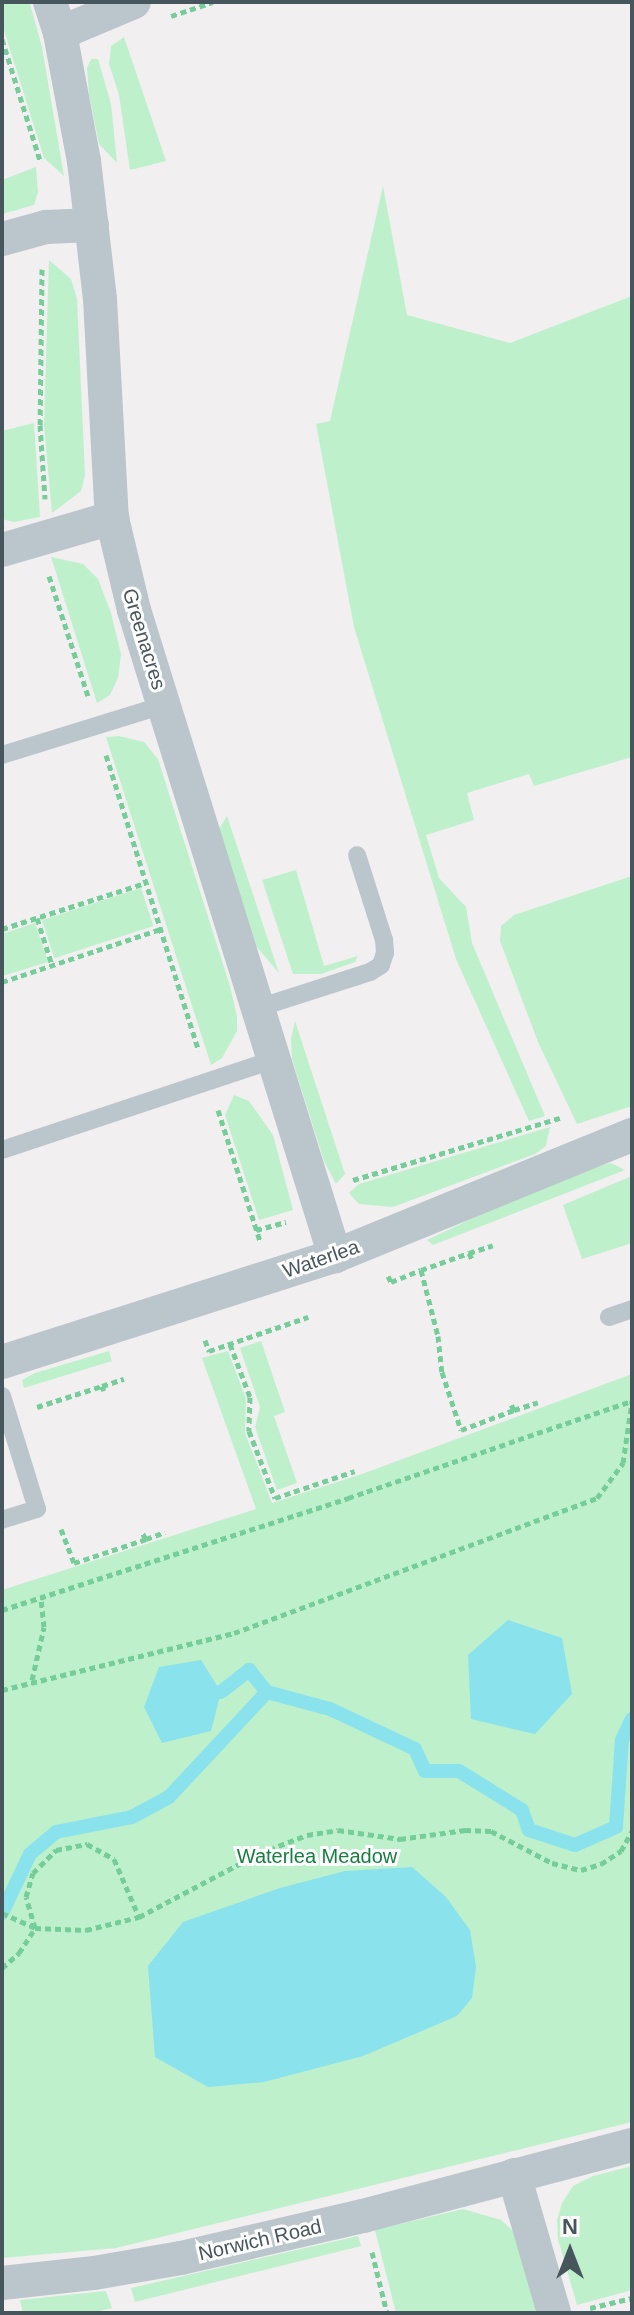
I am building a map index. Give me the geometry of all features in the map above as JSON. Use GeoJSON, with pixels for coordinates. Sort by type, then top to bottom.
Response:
{"type":"FeatureCollection","features":[{"type":"Feature","properties":{"kind":"street"},"geometry":{"type":"LineString","coordinates":[[55,18],[146,11]]}},
{"type":"Feature","properties":{"kind":"street","name":"Greenacres"},"geometry":{"type":"LineString","coordinates":[[55,18],[84,161],[92,225],[100,299],[112,518],[134,610],[335,1256]]}},
{"type":"Feature","properties":{"kind":"street"},"geometry":{"type":"LineString","coordinates":[[2,239],[46,227],[92,225]]}},
{"type":"Feature","properties":{"kind":"street"},"geometry":{"type":"LineString","coordinates":[[2,550],[112,518]]}},
{"type":"Feature","properties":{"kind":"street","name":"Waterlea"},"geometry":{"type":"LineString","coordinates":[[2,1362],[335,1256],[632,1135]]}},
{"type":"Feature","properties":{"kind":"street","name":"Norwich Road"},"geometry":{"type":"LineString","coordinates":[[2,2283],[140,2266],[363,2216],[632,2145]]}},
{"type":"Feature","properties":{"kind":"street"},"geometry":{"type":"LineString","coordinates":[[514,2175],[570,2311]]}},
{"type":"Feature","properties":{"kind":"lane"},"geometry":{"type":"LineString","coordinates":[[2,755],[164,705]]}},
{"type":"Feature","properties":{"kind":"lane"},"geometry":{"type":"LineString","coordinates":[[258,1008],[370,972],[381,965],[385,953],[384,940],[357,855]]}},
{"type":"Feature","properties":{"kind":"lane"},"geometry":{"type":"LineString","coordinates":[[2,1150],[273,1060]]}},
{"type":"Feature","properties":{"kind":"lane"},"geometry":{"type":"LineString","coordinates":[[609,1317],[632,1309]]}},
{"type":"Feature","properties":{"kind":"lane"},"geometry":{"type":"LineString","coordinates":[[2,1396],[37,1509],[2,1520]]}},
{"type":"Feature","properties":{"kind":"path"},"geometry":{"type":"LineString","coordinates":[[146,11],[213,2]]}},
{"type":"Feature","properties":{"kind":"path"},"geometry":{"type":"LineString","coordinates":[[2,929],[145,883]]}},
{"type":"Feature","properties":{"kind":"path"},"geometry":{"type":"LineString","coordinates":[[37,918],[52,965]]}},
{"type":"Feature","properties":{"kind":"path"},"geometry":{"type":"LineString","coordinates":[[2,982],[160,929]]}},
{"type":"Feature","properties":{"kind":"path"},"geometry":{"type":"LineString","coordinates":[[256,1230],[320,1212],[354,1179],[560,1118]]}},
{"type":"Feature","properties":{"kind":"path"},"geometry":{"type":"LineString","coordinates":[[386,1272],[391,1282],[493,1245]]}},
{"type":"Feature","properties":{"kind":"path"},"geometry":{"type":"LineString","coordinates":[[469,1253],[473,1261]]}},
{"type":"Feature","properties":{"kind":"path"},"geometry":{"type":"LineString","coordinates":[[421,1270],[438,1336],[442,1372],[461,1430],[538,1402]]}},
{"type":"Feature","properties":{"kind":"path"},"geometry":{"type":"LineString","coordinates":[[204,1339],[209,1351],[284,1329],[308,1317]]}},
{"type":"Feature","properties":{"kind":"path"},"geometry":{"type":"LineString","coordinates":[[230,1344],[250,1397],[249,1431],[275,1498],[327,1477],[355,1471]]}},
{"type":"Feature","properties":{"kind":"path"},"geometry":{"type":"LineString","coordinates":[[27,1410],[124,1379]]}},
{"type":"Feature","properties":{"kind":"path"},"geometry":{"type":"LineString","coordinates":[[2,1610],[348,1498],[631,1401],[623,1463],[597,1498],[234,1633],[2,1690]]}},
{"type":"Feature","properties":{"kind":"path"},"geometry":{"type":"LineString","coordinates":[[510,1402],[514,1410]]}},
{"type":"Feature","properties":{"kind":"path"},"geometry":{"type":"LineString","coordinates":[[37,1509],[44,1507],[56,1514],[74,1563],[165,1532]]}},
{"type":"Feature","properties":{"kind":"path"},"geometry":{"type":"LineString","coordinates":[[141,1531],[146,1539]]}},
{"type":"Feature","properties":{"kind":"path"},"geometry":{"type":"LineString","coordinates":[[32,1681],[44,1627],[41,1597]]}},
{"type":"Feature","properties":{"kind":"path"},"geometry":{"type":"LineString","coordinates":[[2,1913],[35,1928],[86,1930],[139,1917],[260,1853],[307,1835],[338,1830],[400,1839],[465,1830],[491,1831],[552,1863],[581,1870],[601,1864],[621,1851],[632,1831]]}},
{"type":"Feature","properties":{"kind":"path"},"geometry":{"type":"LineString","coordinates":[[2,1968],[19,1953],[35,1928],[26,1897],[33,1873],[56,1850],[87,1844],[114,1859],[139,1917]]}},
{"type":"Feature","properties":{"kind":"path"},"geometry":{"type":"LineString","coordinates":[[363,2216],[387,2313]]}},
{"type":"Feature","properties":{"kind":"path"},"geometry":{"type":"LineString","coordinates":[[570,2311],[632,2298]]}},
{"type":"Feature","properties":{"kind":"green space"},"geometry":{"type":"Polygon","coordinates":[[[2,2],[30,4],[42,47],[64,176],[44,158],[2,24],[2,2]]]}},
{"type":"Feature","properties":{"kind":"green space"},"geometry":{"type":"Polygon","coordinates":[[[124,37],[166,161],[130,170],[119,95],[109,64],[111,46],[124,37]]]}},
{"type":"Feature","properties":{"kind":"green space"},"geometry":{"type":"Polygon","coordinates":[[[91,59],[98,59],[111,104],[117,163],[99,144],[89,94],[87,68],[91,59]]]}},
{"type":"Feature","properties":{"kind":"green space"},"geometry":{"type":"Polygon","coordinates":[[[36,167],[38,192],[34,205],[2,214],[2,180],[36,167]]]}},
{"type":"Feature","properties":{"kind":"green space"},"geometry":{"type":"Polygon","coordinates":[[[383,186],[407,315],[510,343],[632,296],[632,757],[534,786],[529,774],[467,793],[474,820],[426,835],[439,878],[466,907],[472,943],[545,1116],[529,1121],[456,959],[354,627],[316,424],[330,421],[383,186]]]}},
{"type":"Feature","properties":{"kind":"green space"},"geometry":{"type":"Polygon","coordinates":[[[49,260],[71,279],[77,299],[85,475],[81,491],[52,513],[44,425],[49,260]]]}},
{"type":"Feature","properties":{"kind":"green space"},"geometry":{"type":"Polygon","coordinates":[[[34,423],[40,517],[14,522],[2,519],[2,431],[34,423]]]}},
{"type":"Feature","properties":{"kind":"green space"},"geometry":{"type":"Polygon","coordinates":[[[51,557],[83,564],[98,579],[111,613],[121,654],[118,678],[110,695],[97,703],[51,557]]]}},
{"type":"Feature","properties":{"kind":"green space"},"geometry":{"type":"Polygon","coordinates":[[[119,736],[144,742],[158,759],[230,986],[237,1031],[222,1058],[211,1065],[106,737],[119,736]]]}},
{"type":"Feature","properties":{"kind":"green space"},"geometry":{"type":"Polygon","coordinates":[[[227,816],[279,973],[256,946],[219,829],[227,816]]]}},
{"type":"Feature","properties":{"kind":"green space"},"geometry":{"type":"Polygon","coordinates":[[[296,870],[324,966],[358,956],[355,962],[321,974],[293,974],[262,880],[296,870]]]}},
{"type":"Feature","properties":{"kind":"green space"},"geometry":{"type":"Polygon","coordinates":[[[632,876],[632,1106],[577,1124],[538,1042],[500,941],[501,926],[514,915],[632,876]]]}},
{"type":"Feature","properties":{"kind":"green space"},"geometry":{"type":"Polygon","coordinates":[[[141,888],[153,926],[54,958],[42,920],[141,888]]]}},
{"type":"Feature","properties":{"kind":"green space"},"geometry":{"type":"Polygon","coordinates":[[[35,923],[48,962],[2,976],[2,934],[35,923]]]}},
{"type":"Feature","properties":{"kind":"green space"},"geometry":{"type":"Polygon","coordinates":[[[295,1021],[345,1174],[336,1184],[324,1161],[292,1059],[291,1039],[295,1021]]]}},
{"type":"Feature","properties":{"kind":"green space"},"geometry":{"type":"Polygon","coordinates":[[[234,1095],[249,1101],[273,1135],[293,1210],[259,1220],[225,1115],[234,1095]]]}},
{"type":"Feature","properties":{"kind":"green space"},"geometry":{"type":"Polygon","coordinates":[[[550,1127],[546,1146],[535,1154],[393,1207],[359,1204],[349,1193],[359,1184],[550,1127]]]}},
{"type":"Feature","properties":{"kind":"green space"},"geometry":{"type":"Polygon","coordinates":[[[611,1163],[625,1170],[433,1245],[427,1240],[563,1175],[611,1163]]]}},
{"type":"Feature","properties":{"kind":"green space"},"geometry":{"type":"Polygon","coordinates":[[[632,1176],[632,1243],[582,1259],[563,1205],[632,1176]]]}},
{"type":"Feature","properties":{"kind":"green space"},"geometry":{"type":"Polygon","coordinates":[[[261,1341],[285,1412],[274,1416],[297,1483],[277,1490],[255,1427],[260,1407],[240,1348],[261,1341]]]}},
{"type":"Feature","properties":{"kind":"green space"},"geometry":{"type":"Polygon","coordinates":[[[109,1351],[112,1361],[24,1388],[22,1380],[35,1373],[109,1351]]]}},
{"type":"Feature","properties":{"kind":"green space","name":"Waterlea Meadow"},"geometry":{"type":"Polygon","coordinates":[[[228,1351],[246,1399],[245,1433],[272,1503],[362,1474],[632,1374],[632,2122],[116,2248],[2,2258],[2,1590],[256,1509],[202,1358],[228,1351]]]}},
{"type":"Feature","properties":{"kind":"green space"},"geometry":{"type":"Polygon","coordinates":[[[632,2166],[632,2290],[577,2305],[558,2239],[557,2220],[562,2203],[573,2186],[593,2176],[632,2166]]]}},
{"type":"Feature","properties":{"kind":"green space"},"geometry":{"type":"Polygon","coordinates":[[[463,2209],[501,2220],[513,2231],[537,2313],[396,2313],[375,2230],[463,2209]]]}},
{"type":"Feature","properties":{"kind":"green space"},"geometry":{"type":"Polygon","coordinates":[[[358,2236],[361,2246],[135,2302],[131,2288],[358,2236]]]}},
{"type":"Feature","properties":{"kind":"green space"},"geometry":{"type":"Polygon","coordinates":[[[106,2291],[112,2308],[92,2313],[23,2313],[20,2300],[106,2291]]]}},
{"type":"Feature","properties":{"kind":"water"},"geometry":{"type":"Polygon","coordinates":[[[508,1620],[562,1638],[572,1694],[535,1734],[471,1719],[468,1655],[508,1620]]]}},
{"type":"Feature","properties":{"kind":"water"},"geometry":{"type":"Polygon","coordinates":[[[201,1660],[221,1692],[211,1731],[162,1743],[144,1707],[159,1667],[201,1660]]]}},
{"type":"Feature","properties":{"kind":"water"},"geometry":{"type":"Polygon","coordinates":[[[412,1867],[446,1897],[470,1930],[476,1967],[472,1998],[457,2016],[363,2056],[264,2082],[208,2087],[155,2057],[148,1966],[183,1922],[280,1888],[345,1871],[412,1867]]]}},
{"type":"Feature","properties":{"kind":"waterway"},"geometry":{"type":"LineString","coordinates":[[221,1692],[249,1670],[267,1692],[330,1709],[415,1749],[425,1771],[459,1771],[522,1810],[529,1830],[575,1845],[616,1827],[622,1740],[632,1719]]}},
{"type":"Feature","properties":{"kind":"waterway"},"geometry":{"type":"LineString","coordinates":[[2,1913],[30,1854],[56,1832],[132,1817],[169,1797],[267,1692]]}}]}
